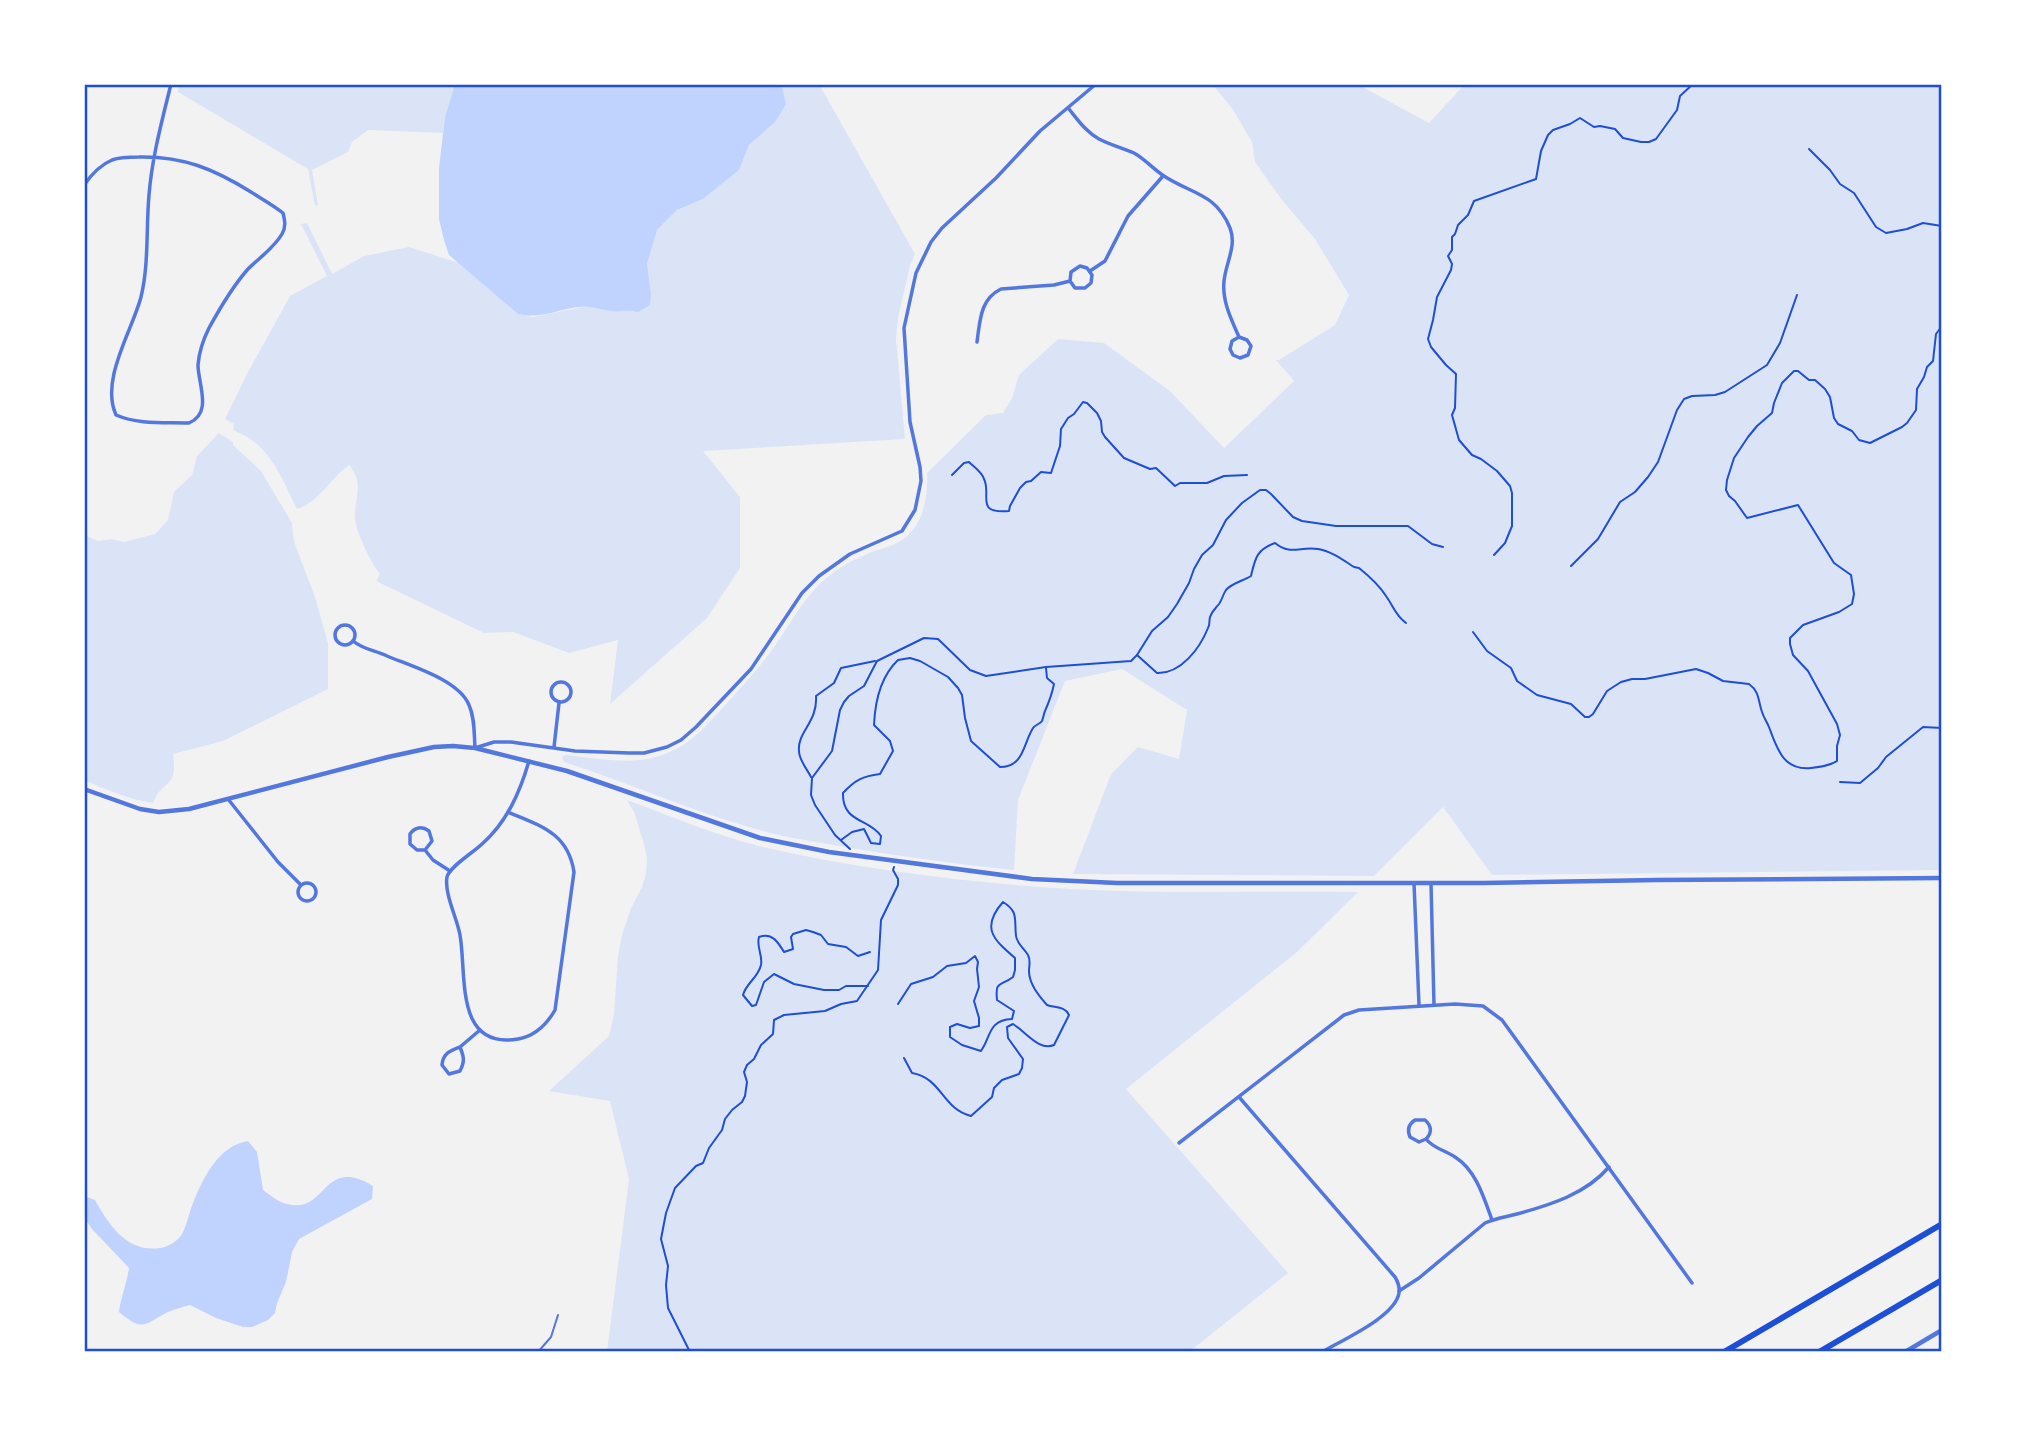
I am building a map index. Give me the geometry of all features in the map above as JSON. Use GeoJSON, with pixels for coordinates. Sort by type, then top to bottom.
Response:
{"type":"FeatureCollection","features":[{"type":"Feature","properties":{"kind":"highway"},"geometry":{"type":"LineString","coordinates":[[1724,1352],[1942,1224]]}},
{"type":"Feature","properties":{"kind":"highway"},"geometry":{"type":"LineString","coordinates":[[1819,1352],[1942,1280]]}},
{"type":"Feature","properties":{"kind":"street"},"geometry":{"type":"LineString","coordinates":[[84,186],[100,167],[111,160],[121,158],[153,158],[169,158],[199,164],[283,213],[285,227],[277,241],[233,288],[203,341],[198,363],[204,406],[200,417],[189,423],[141,422],[116,415],[111,396],[120,349],[135,314],[143,283],[153,158],[171,84]]}},
{"type":"Feature","properties":{"kind":"street"},"geometry":{"type":"LineString","coordinates":[[475,748],[494,742],[589,752],[644,753],[681,740],[751,669],[802,593],[819,576],[850,554],[897,534],[907,526],[915,510],[921,481],[910,422],[904,328],[916,273],[931,242],[942,228],[996,178],[1040,131],[1096,84]]}},
{"type":"Feature","properties":{"kind":"street"},"geometry":{"type":"LineString","coordinates":[[1069,108],[1098,139],[1140,157],[1163,176],[1204,196],[1224,216],[1233,238],[1226,270],[1225,303],[1238,337]]}},
{"type":"Feature","properties":{"kind":"street"},"geometry":{"type":"LineString","coordinates":[[1090,271],[1109,256],[1128,216],[1163,176]]}},
{"type":"Feature","properties":{"kind":"street"},"geometry":{"type":"LineString","coordinates":[[1083,266],[1090,271],[1092,281],[1088,287],[1077,288],[1070,281],[1070,275],[1076,268],[1083,266]]}},
{"type":"Feature","properties":{"kind":"street"},"geometry":{"type":"LineString","coordinates":[[977,342],[983,308],[993,292],[1070,281]]}},
{"type":"Feature","properties":{"kind":"street"},"geometry":{"type":"LineString","coordinates":[[1238,337],[1247,340],[1251,346],[1248,355],[1240,358],[1233,355],[1230,349],[1232,341],[1238,337]]}},
{"type":"Feature","properties":{"kind":"street"},"geometry":{"type":"LineString","coordinates":[[344,625],[352,627],[355,633],[353,641],[347,645],[338,642],[337,629],[344,625]]}},
{"type":"Feature","properties":{"kind":"street"},"geometry":{"type":"LineString","coordinates":[[353,641],[367,650],[385,654],[457,689],[468,702],[472,713],[475,748]]}},
{"type":"Feature","properties":{"kind":"street"},"geometry":{"type":"LineString","coordinates":[[561,682],[568,685],[571,694],[566,701],[559,703],[552,698],[551,690],[553,685],[561,682]]}},
{"type":"Feature","properties":{"kind":"street"},"geometry":{"type":"LineString","coordinates":[[554,747],[559,703]]}},
{"type":"Feature","properties":{"kind":"street"},"geometry":{"type":"LineString","coordinates":[[84,789],[129,806],[159,811],[189,809],[416,750],[453,746],[475,748],[529,761],[613,786],[760,838],[858,857],[1056,881],[1431,883],[1942,878]]}},
{"type":"Feature","properties":{"kind":"street"},"geometry":{"type":"LineString","coordinates":[[508,812],[551,832],[565,845],[574,872],[557,1002],[551,1018],[538,1030],[516,1040],[496,1038],[480,1030],[468,1010],[460,933],[447,880],[450,871],[484,843],[508,812],[529,761]]}},
{"type":"Feature","properties":{"kind":"street"},"geometry":{"type":"LineString","coordinates":[[228,799],[278,862],[301,886]]}},
{"type":"Feature","properties":{"kind":"street"},"geometry":{"type":"LineString","coordinates":[[417,828],[425,828],[431,834],[432,843],[425,850],[417,850],[410,844],[410,834],[417,828]]}},
{"type":"Feature","properties":{"kind":"street"},"geometry":{"type":"LineString","coordinates":[[425,850],[433,860],[450,871]]}},
{"type":"Feature","properties":{"kind":"street"},"geometry":{"type":"LineString","coordinates":[[308,883],[313,885],[317,892],[314,899],[306,901],[300,898],[298,892],[301,886],[308,883]]}},
{"type":"Feature","properties":{"kind":"street"},"geometry":{"type":"LineString","coordinates":[[1414,883],[1419,1005]]}},
{"type":"Feature","properties":{"kind":"street"},"geometry":{"type":"LineString","coordinates":[[1431,883],[1434,1005]]}},
{"type":"Feature","properties":{"kind":"street"},"geometry":{"type":"LineString","coordinates":[[1179,1143],[1343,1015],[1359,1010],[1419,1005],[1483,1006],[1497,1015],[1692,1283]]}},
{"type":"Feature","properties":{"kind":"street"},"geometry":{"type":"LineString","coordinates":[[460,1047],[465,1058],[463,1065],[460,1071],[449,1074],[444,1071],[442,1058],[480,1030]]}},
{"type":"Feature","properties":{"kind":"street"},"geometry":{"type":"LineString","coordinates":[[1239,1097],[1395,1277],[1399,1291],[1386,1314],[1322,1352]]}},
{"type":"Feature","properties":{"kind":"street"},"geometry":{"type":"LineString","coordinates":[[1415,1120],[1425,1120],[1430,1126],[1426,1139],[1419,1142],[1410,1137],[1409,1128],[1415,1120]]}},
{"type":"Feature","properties":{"kind":"street"},"geometry":{"type":"LineString","coordinates":[[1426,1139],[1431,1145],[1460,1160],[1469,1170],[1492,1220]]}},
{"type":"Feature","properties":{"kind":"street"},"geometry":{"type":"LineString","coordinates":[[1399,1291],[1419,1278],[1478,1228],[1492,1220],[1548,1205],[1569,1196],[1591,1184],[1609,1167]]}},
{"type":"Feature","properties":{"kind":"street"},"geometry":{"type":"LineString","coordinates":[[1905,1352],[1942,1330]]}},
{"type":"Feature","properties":{"kind":"lane"},"geometry":{"type":"LineString","coordinates":[[538,1352],[551,1337],[558,1315]]}},
{"type":"Feature","properties":{"kind":"path"},"geometry":{"type":"LineString","coordinates":[[1494,555],[1505,543],[1512,526],[1514,500],[1510,486],[1497,471],[1472,455],[1459,440],[1452,419],[1456,374],[1431,347],[1428,339],[1437,297],[1451,270],[1452,264],[1448,256],[1452,250],[1452,237],[1458,225],[1468,215],[1474,201],[1535,179],[1544,142],[1553,130],[1580,118],[1594,127],[1615,129],[1623,138],[1649,142],[1656,139],[1676,110],[1680,96],[1693,84]]}},
{"type":"Feature","properties":{"kind":"path"},"geometry":{"type":"LineString","coordinates":[[1810,149],[1840,184],[1854,194],[1876,227],[1886,233],[1923,223],[1942,226]]}},
{"type":"Feature","properties":{"kind":"path"},"geometry":{"type":"LineString","coordinates":[[1571,566],[1598,539],[1620,502],[1635,492],[1648,477],[1658,462],[1674,417],[1684,399],[1725,392],[1767,365],[1788,325],[1797,295]]}},
{"type":"Feature","properties":{"kind":"path"},"geometry":{"type":"LineString","coordinates":[[1473,632],[1487,651],[1511,668],[1517,681],[1537,695],[1570,704],[1586,717],[1592,714],[1607,691],[1632,679],[1696,669],[1723,681],[1749,684],[1758,693],[1776,747],[1785,761],[1803,769],[1837,761],[1840,735],[1838,724],[1808,671],[1793,655],[1790,638],[1803,625],[1839,612],[1852,604],[1854,594],[1851,575],[1833,563],[1798,505],[1747,518],[1729,496],[1726,490],[1727,480],[1734,457],[1757,426],[1770,416],[1782,383],[1794,371],[1819,382],[1829,397],[1838,424],[1852,431],[1859,440],[1870,443],[1907,424],[1916,410],[1917,389],[1927,367],[1933,361],[1936,334],[1942,326]]}},
{"type":"Feature","properties":{"kind":"path"},"geometry":{"type":"LineString","coordinates":[[952,475],[964,463],[969,462],[986,482],[985,500],[988,506],[1009,511],[1023,484],[1041,472],[1051,473],[1060,446],[1061,429],[1083,402],[1097,413],[1102,432],[1124,458],[1150,469],[1156,468],[1175,486],[1180,483],[1207,483],[1224,476],[1247,475]]}},
{"type":"Feature","properties":{"kind":"path"},"geometry":{"type":"LineString","coordinates":[[858,857],[841,840],[815,805],[811,795],[812,778],[798,748],[814,716],[816,696],[834,683],[841,668],[877,661],[924,638],[939,639],[970,670],[986,677],[1046,667],[1131,660],[1152,631],[1168,617],[1177,604],[1202,555],[1213,545],[1226,520],[1242,502],[1260,490],[1266,490],[1293,517],[1302,521],[1336,526],[1408,526],[1432,544],[1443,547]]}},
{"type":"Feature","properties":{"kind":"path"},"geometry":{"type":"LineString","coordinates":[[1137,655],[1157,673],[1171,671],[1185,662],[1202,643],[1209,618],[1225,591],[1251,576],[1256,555],[1275,543],[1289,551],[1321,549],[1359,568],[1385,594],[1397,617],[1406,623]]}},
{"type":"Feature","properties":{"kind":"path"},"geometry":{"type":"LineString","coordinates":[[841,840],[852,832],[864,829],[871,843],[880,844],[881,836],[877,830],[853,818],[846,810],[843,793],[857,779],[880,774],[893,751],[890,741],[874,725],[874,708],[889,670],[898,660],[910,658],[920,661],[947,677],[958,688],[962,695],[971,741],[1000,767],[1005,768],[1021,758],[1033,727],[1042,722],[1054,684],[1047,678],[1046,667]]}},
{"type":"Feature","properties":{"kind":"path"},"geometry":{"type":"LineString","coordinates":[[812,778],[832,751],[844,702],[864,686],[877,661]]}},
{"type":"Feature","properties":{"kind":"path"},"geometry":{"type":"LineString","coordinates":[[1840,782],[1860,783],[1878,768],[1886,757],[1923,727],[1942,728]]}},
{"type":"Feature","properties":{"kind":"path"},"geometry":{"type":"LineString","coordinates":[[690,1352],[668,1308],[668,1266],[661,1239],[675,1188],[696,1166],[703,1163],[709,1148],[722,1130],[725,1119],[746,1096],[747,1082],[744,1072],[761,1045],[773,1034],[774,1020],[784,1015],[825,1011],[856,1001],[868,986],[879,965],[881,920],[898,885],[893,870],[897,862]]}},
{"type":"Feature","properties":{"kind":"path"},"geometry":{"type":"LineString","coordinates":[[898,1004],[911,984],[933,976],[947,966],[966,963],[975,956],[978,962],[979,987],[974,1001],[979,1026],[970,1028],[957,1024],[950,1027],[949,1031],[950,1037],[962,1045],[981,1051],[991,1030],[1000,1022],[1012,1019],[1014,1011],[997,1000],[998,984],[1013,977],[1015,970],[1015,958],[998,945],[992,933],[992,917],[1003,902],[1011,907],[1014,913],[1016,936],[1028,955],[1029,972],[1035,990],[1047,1005],[1061,1007],[1069,1015],[1051,1047],[1035,1042],[1013,1024],[1007,1027],[1008,1038],[1023,1059],[1022,1068],[1019,1074],[1002,1080],[994,1087],[992,1097],[971,1116],[960,1114],[928,1079],[912,1073],[904,1058]]}},
{"type":"Feature","properties":{"kind":"path"},"geometry":{"type":"LineString","coordinates":[[868,986],[824,990],[794,984],[774,974],[764,982],[756,1005],[752,1006],[743,995],[745,988],[761,967],[757,941],[764,935],[776,940],[784,952],[793,949],[793,934],[806,930],[821,936],[828,944],[846,947],[858,956],[870,952]]}},
{"type":"Feature","properties":{"kind":"shaded area"},"geometry":{"type":"Polygon","coordinates":[[[179,84],[455,84],[443,133],[368,130],[352,142],[348,152],[312,170],[318,205],[315,206],[308,169],[178,92],[179,84]]]}},
{"type":"Feature","properties":{"kind":"shaded area"},"geometry":{"type":"Polygon","coordinates":[[[781,84],[819,84],[915,254],[898,318],[896,338],[905,439],[703,451],[740,497],[740,568],[707,618],[610,704],[618,640],[569,653],[513,632],[484,633],[376,581],[380,574],[364,547],[356,524],[358,485],[349,465],[318,496],[297,509],[279,472],[267,455],[251,439],[233,430],[234,424],[225,419],[290,296],[327,276],[301,224],[307,223],[332,274],[364,256],[409,247],[459,263],[518,314],[533,317],[587,306],[614,311],[625,309],[651,292],[647,264],[657,230],[677,210],[703,199],[739,170],[749,145],[760,134],[781,84]]]}},
{"type":"Feature","properties":{"kind":"shaded area"},"geometry":{"type":"Polygon","coordinates":[[[1212,84],[1357,84],[1429,123],[1465,84],[1942,84],[1942,870],[1492,875],[1443,807],[1374,876],[1073,874],[1111,774],[1138,747],[1179,759],[1187,710],[1122,669],[1065,681],[1018,800],[1014,870],[883,853],[776,834],[707,814],[564,762],[562,757],[566,755],[622,761],[650,759],[676,749],[694,737],[757,669],[820,583],[846,564],[894,544],[909,534],[923,510],[927,473],[986,415],[1003,413],[1012,398],[1019,375],[1058,339],[1104,343],[1170,391],[1224,448],[1294,381],[1276,360],[1335,325],[1349,295],[1315,239],[1255,162],[1252,142],[1232,108],[1212,84]]]}},
{"type":"Feature","properties":{"kind":"shaded area"},"geometry":{"type":"Polygon","coordinates":[[[219,433],[233,442],[261,471],[292,523],[296,547],[315,597],[328,643],[328,689],[223,741],[173,754],[172,779],[153,803],[118,794],[84,780],[84,535],[98,541],[111,539],[124,542],[155,534],[168,520],[174,492],[192,475],[197,456],[219,433]]]}},
{"type":"Feature","properties":{"kind":"shaded area"},"geometry":{"type":"Polygon","coordinates":[[[627,800],[749,843],[842,863],[957,879],[1106,891],[1358,892],[1297,952],[1126,1089],[1288,1273],[1189,1352],[607,1352],[629,1179],[610,1101],[549,1091],[609,1036],[614,1014],[622,935],[646,874],[644,844],[634,812],[627,800]]]}},
{"type":"Feature","properties":{"kind":"water"},"geometry":{"type":"Polygon","coordinates":[[[455,84],[781,84],[786,104],[775,122],[749,145],[739,170],[703,199],[677,210],[657,230],[647,264],[650,305],[638,312],[582,307],[527,315],[518,314],[449,255],[444,240],[439,219],[439,168],[445,117],[455,84]]]}},
{"type":"Feature","properties":{"kind":"water"},"geometry":{"type":"Polygon","coordinates":[[[248,1141],[257,1152],[263,1190],[280,1202],[300,1205],[344,1177],[356,1178],[373,1186],[372,1199],[299,1239],[292,1252],[286,1282],[275,1313],[268,1320],[252,1327],[243,1327],[190,1305],[168,1312],[149,1323],[139,1324],[127,1319],[119,1312],[129,1268],[84,1217],[84,1196],[95,1200],[106,1219],[129,1242],[148,1248],[166,1246],[182,1234],[197,1193],[213,1164],[228,1149],[248,1141]]]}}]}
